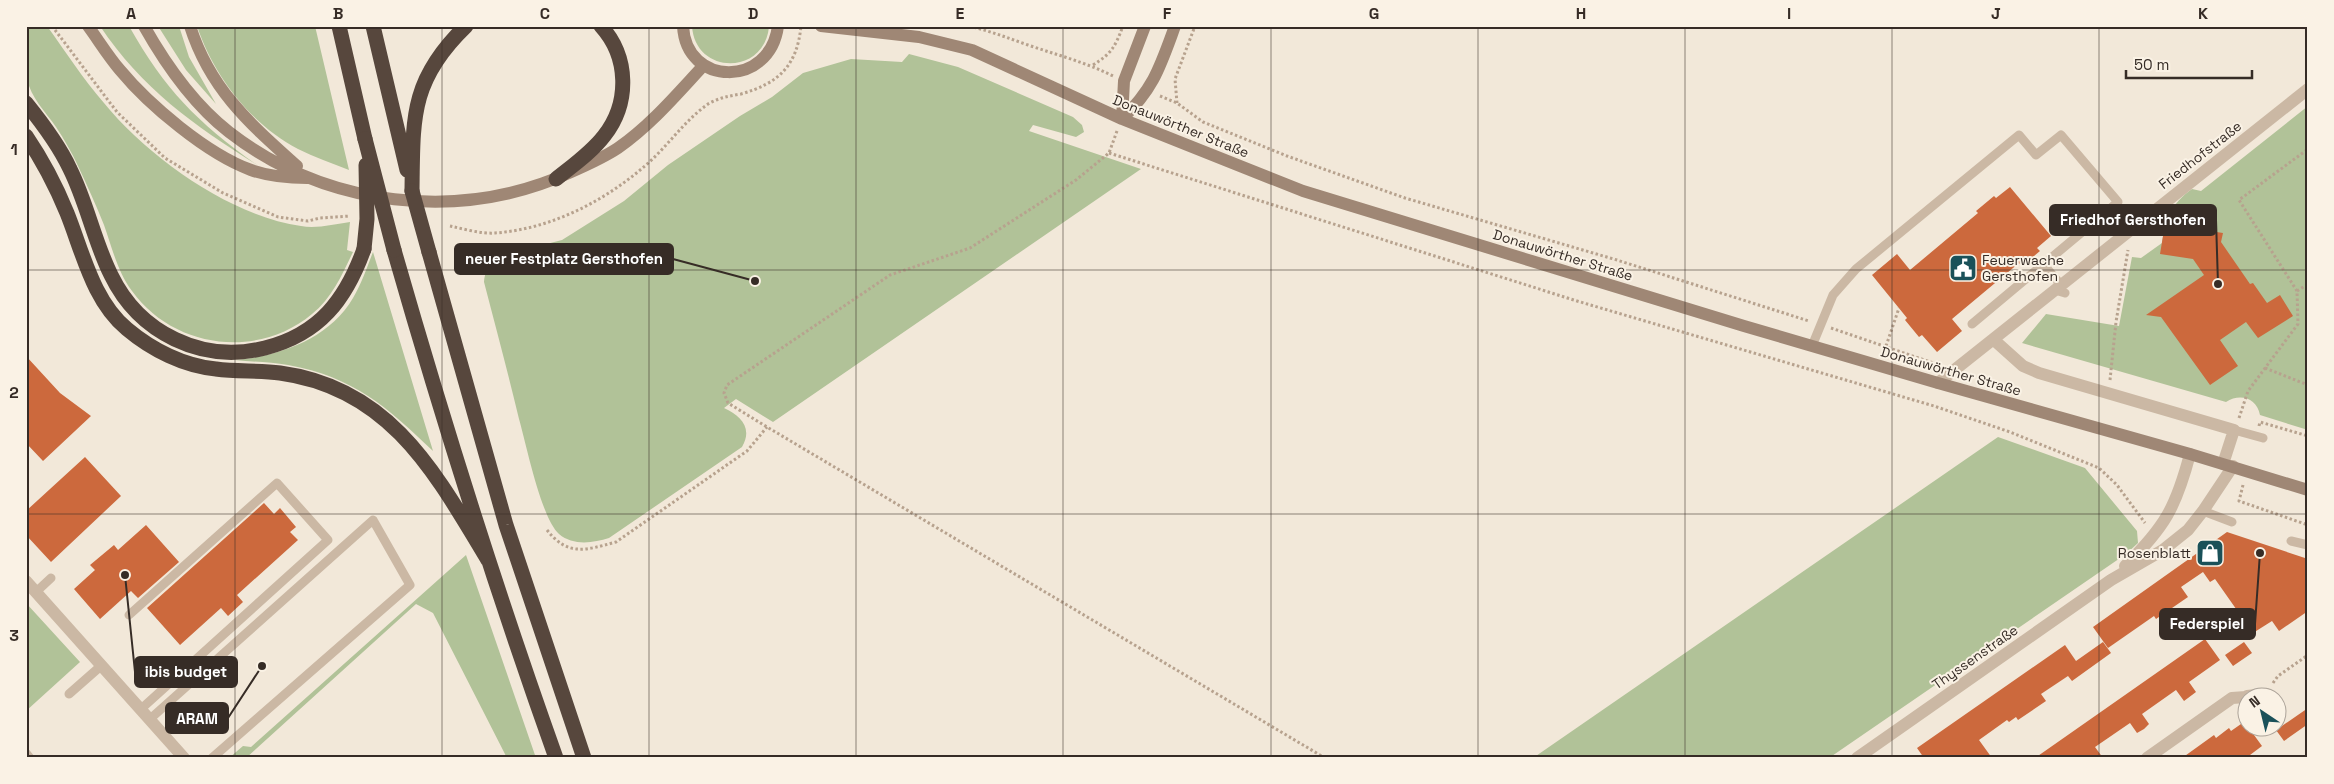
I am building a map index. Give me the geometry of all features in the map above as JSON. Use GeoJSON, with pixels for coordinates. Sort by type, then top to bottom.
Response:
{"type":"FeatureCollection","features":[{"type":"Feature","properties":{"kind":"highway"},"geometry":{"type":"LineString","coordinates":[[339,26],[365,139],[394,250],[488,560],[556,758]]}},
{"type":"Feature","properties":{"kind":"highway"},"geometry":{"type":"LineString","coordinates":[[373,26],[406,143],[412,191],[506,525],[584,758]]}},
{"type":"Feature","properties":{"kind":"highway"},"geometry":{"type":"LineString","coordinates":[[406,143],[427,74],[447,45],[466,26]]}},
{"type":"Feature","properties":{"kind":"highway"},"geometry":{"type":"LineString","coordinates":[[556,179],[592,150],[605,135],[619,108],[624,76],[622,64],[611,39],[601,26]]}},
{"type":"Feature","properties":{"kind":"highway"},"geometry":{"type":"LineString","coordinates":[[26,103],[70,168],[103,257],[117,287],[136,312],[163,334],[178,342],[209,350],[255,351],[290,340],[324,318],[337,303],[348,287],[364,248],[367,219],[365,139]]}},
{"type":"Feature","properties":{"kind":"highway"},"geometry":{"type":"LineString","coordinates":[[26,136],[56,186],[94,283],[113,315],[126,328],[165,354],[196,365],[215,369],[281,373],[302,377],[338,390],[366,405],[401,433],[424,458],[488,560]]}},
{"type":"Feature","properties":{"kind":"main road"},"geometry":{"type":"LineString","coordinates":[[88,26],[120,70],[165,115],[212,150],[250,170],[288,178],[310,178]]}},
{"type":"Feature","properties":{"kind":"main road"},"geometry":{"type":"LineString","coordinates":[[144,26],[168,66],[193,96],[228,131],[262,154],[310,178],[348,192],[382,198],[444,203],[493,198],[556,179],[597,161],[617,149],[659,113],[704,64]]}},
{"type":"Feature","properties":{"kind":"main road"},"geometry":{"type":"LineString","coordinates":[[190,26],[196,45],[212,78],[232,104],[310,178]]}},
{"type":"Feature","properties":{"kind":"main road"},"geometry":{"type":"LineString","coordinates":[[683,26],[688,46],[704,64],[728,72],[752,68],[770,51],[778,26]]}},
{"type":"Feature","properties":{"kind":"main road","name":"Donauwörther Straße"},"geometry":{"type":"LineString","coordinates":[[821,26],[919,37],[972,50],[1122,119],[1302,191],[1812,346],[2228,465],[2308,490]]}},
{"type":"Feature","properties":{"kind":"main road"},"geometry":{"type":"LineString","coordinates":[[1122,119],[1124,81],[1145,26]]}},
{"type":"Feature","properties":{"kind":"main road"},"geometry":{"type":"LineString","coordinates":[[1122,119],[1137,105],[1154,81],[1176,26]]}},
{"type":"Feature","properties":{"kind":"street","name":"Friedhofstraße"},"geometry":{"type":"LineString","coordinates":[[1938,383],[2098,261],[2131,229],[2308,89]]}},
{"type":"Feature","properties":{"kind":"street"},"geometry":{"type":"LineString","coordinates":[[1994,340],[2012,358],[2031,370],[2061,381],[2109,393],[2234,430],[2228,465]]}},
{"type":"Feature","properties":{"kind":"street","name":"Thyssenstraße"},"geometry":{"type":"LineString","coordinates":[[2111,580],[2154,536],[2168,517],[2181,488],[2190,454]]}},
{"type":"Feature","properties":{"kind":"street","name":"Thyssenstraße"},"geometry":{"type":"LineString","coordinates":[[1857,758],[2111,580],[2163,550],[2188,530],[2203,511],[2228,465]]}},
{"type":"Feature","properties":{"kind":"street"},"geometry":{"type":"LineString","coordinates":[[26,582],[184,758]]}},
{"type":"Feature","properties":{"kind":"street"},"geometry":{"type":"LineString","coordinates":[[2147,758],[2232,698],[2236,697]]}},
{"type":"Feature","properties":{"kind":"lane"},"geometry":{"type":"LineString","coordinates":[[1812,346],[1832,295],[1856,269],[2019,135],[2036,155],[2061,135],[2118,202],[1972,324]]}},
{"type":"Feature","properties":{"kind":"lane"},"geometry":{"type":"LineString","coordinates":[[2043,264],[2061,289]]}},
{"type":"Feature","properties":{"kind":"lane"},"geometry":{"type":"LineString","coordinates":[[2234,430],[2263,438]]}},
{"type":"Feature","properties":{"kind":"lane"},"geometry":{"type":"LineString","coordinates":[[129,615],[277,483],[328,540],[145,714]]}},
{"type":"Feature","properties":{"kind":"lane"},"geometry":{"type":"LineString","coordinates":[[2203,511],[2232,522]]}},
{"type":"Feature","properties":{"kind":"lane"},"geometry":{"type":"LineString","coordinates":[[145,714],[374,520],[410,584],[212,758]]}},
{"type":"Feature","properties":{"kind":"lane"},"geometry":{"type":"LineString","coordinates":[[2291,541],[2308,545]]}},
{"type":"Feature","properties":{"kind":"lane"},"geometry":{"type":"LineString","coordinates":[[36,592],[51,578]]}},
{"type":"Feature","properties":{"kind":"lane"},"geometry":{"type":"LineString","coordinates":[[69,694],[102,665]]}},
{"type":"Feature","properties":{"kind":"lane"},"geometry":{"type":"LineString","coordinates":[[26,753],[30,758]]}},
{"type":"Feature","properties":{"kind":"path"},"geometry":{"type":"LineString","coordinates":[[450,226],[494,233],[530,227],[573,213],[610,193],[647,165],[688,121],[710,103],[757,89],[777,77],[794,59],[799,47],[802,26]]}},
{"type":"Feature","properties":{"kind":"path"},"geometry":{"type":"LineString","coordinates":[[969,26],[1001,34],[1093,66],[1109,55],[1115,47],[1123,26]]}},
{"type":"Feature","properties":{"kind":"path"},"geometry":{"type":"LineString","coordinates":[[1195,26],[1175,79],[1176,103],[1203,122],[1287,156],[1405,198],[1617,260],[1957,369]]}},
{"type":"Feature","properties":{"kind":"path"},"geometry":{"type":"LineString","coordinates":[[1122,119],[1109,153],[1076,180],[970,248],[890,275],[727,386],[724,393],[728,403],[767,427],[1326,758]]}},
{"type":"Feature","properties":{"kind":"path"},"geometry":{"type":"LineString","coordinates":[[2234,430],[2248,390],[2298,324],[2297,291],[2239,200],[2308,149]]}},
{"type":"Feature","properties":{"kind":"path"},"geometry":{"type":"LineString","coordinates":[[1109,153],[1577,301],[1934,406],[2010,432],[2099,468],[2122,491],[2154,536]]}},
{"type":"Feature","properties":{"kind":"path"},"geometry":{"type":"LineString","coordinates":[[2109,393],[2116,322],[2131,229]]}},
{"type":"Feature","properties":{"kind":"path"},"geometry":{"type":"LineString","coordinates":[[2297,291],[2308,284]]}},
{"type":"Feature","properties":{"kind":"path"},"geometry":{"type":"LineString","coordinates":[[1886,346],[1899,308]]}},
{"type":"Feature","properties":{"kind":"path"},"geometry":{"type":"LineString","coordinates":[[2265,368],[2308,385]]}},
{"type":"Feature","properties":{"kind":"path"},"geometry":{"type":"LineString","coordinates":[[2260,422],[2308,436]]}},
{"type":"Feature","properties":{"kind":"path"},"geometry":{"type":"LineString","coordinates":[[547,530],[556,541],[568,549],[591,549],[616,542],[747,451],[767,427]]}},
{"type":"Feature","properties":{"kind":"path"},"geometry":{"type":"LineString","coordinates":[[2239,502],[2308,524]]}},
{"type":"Feature","properties":{"kind":"path"},"geometry":{"type":"LineString","coordinates":[[2271,686],[2278,676],[2308,655]]}},
{"type":"Feature","properties":{"kind":"green space"},"geometry":{"type":"Polygon","coordinates":[[[26,26],[47,26],[89,85],[122,123],[143,144],[192,181],[246,210],[274,220],[307,227],[350,222],[347,250],[353,252],[336,286],[319,308],[290,329],[266,338],[242,342],[217,341],[192,335],[170,325],[149,310],[132,291],[122,275],[104,225],[76,161],[29,86],[25,66],[26,26]]]}},
{"type":"Feature","properties":{"kind":"green space"},"geometry":{"type":"Polygon","coordinates":[[[100,26],[129,26],[156,69],[184,103],[217,134],[257,165],[212,136],[171,104],[134,69],[100,26]]]}},
{"type":"Feature","properties":{"kind":"green space"},"geometry":{"type":"Polygon","coordinates":[[[158,26],[179,26],[189,57],[216,104],[186,70],[158,26]]]}},
{"type":"Feature","properties":{"kind":"green space"},"geometry":{"type":"Polygon","coordinates":[[[197,26],[315,26],[349,170],[298,149],[281,139],[250,113],[224,81],[213,63],[197,26]]]}},
{"type":"Feature","properties":{"kind":"green space"},"geometry":{"type":"Polygon","coordinates":[[[692,26],[769,27],[764,43],[755,54],[743,61],[730,63],[716,61],[705,54],[696,42],[692,26]]]}},
{"type":"Feature","properties":{"kind":"green space"},"geometry":{"type":"Polygon","coordinates":[[[909,54],[958,67],[1073,117],[1082,125],[1084,132],[1076,137],[1033,125],[1029,131],[1141,169],[773,422],[736,399],[724,408],[736,415],[744,423],[746,434],[742,447],[609,538],[590,542],[577,542],[559,534],[552,525],[540,497],[484,282],[490,264],[498,258],[510,257],[517,259],[523,250],[562,240],[624,201],[668,165],[740,116],[772,97],[803,73],[851,59],[902,62],[909,54]]]}},
{"type":"Feature","properties":{"kind":"green space"},"geometry":{"type":"Polygon","coordinates":[[[2308,106],[2308,430],[2260,415],[2252,401],[2247,399],[2237,398],[2226,402],[2022,343],[2046,314],[2119,326],[2132,257],[2141,258],[2162,243],[2165,226],[2174,206],[2179,200],[2192,189],[2201,191],[2308,106]]]}},
{"type":"Feature","properties":{"kind":"green space"},"geometry":{"type":"Polygon","coordinates":[[[373,252],[433,451],[400,421],[368,396],[332,377],[288,365],[235,360],[252,358],[286,349],[317,335],[343,312],[353,298],[373,252]]]}},
{"type":"Feature","properties":{"kind":"green space"},"geometry":{"type":"Polygon","coordinates":[[[1998,437],[2085,468],[2137,531],[2138,543],[2126,554],[1829,758],[1533,758],[1998,437]]]}},
{"type":"Feature","properties":{"kind":"green space"},"geometry":{"type":"Polygon","coordinates":[[[466,555],[536,758],[507,758],[433,613],[416,604],[246,758],[229,758],[243,746],[251,747],[466,555]]]}},
{"type":"Feature","properties":{"kind":"green space"},"geometry":{"type":"Polygon","coordinates":[[[26,603],[80,662],[26,711],[26,603]]]}},
{"type":"Feature","properties":{"kind":"building","name":"Feuerwache Gersthofen"},"geometry":{"type":"Polygon","coordinates":[[[2010,187],[2051,236],[2037,248],[2040,251],[2022,266],[2019,263],[1952,319],[1962,331],[1937,352],[1922,335],[1919,337],[1905,320],[1907,318],[1872,275],[1897,254],[1910,270],[1978,213],[1976,211],[1994,196],[1996,198],[2010,187]]]}},
{"type":"Feature","properties":{"kind":"building"},"geometry":{"type":"Polygon","coordinates":[[[2165,224],[2223,233],[2221,242],[2250,284],[2253,283],[2267,303],[2280,295],[2293,316],[2258,338],[2246,322],[2220,340],[2238,366],[2210,385],[2161,317],[2146,315],[2204,275],[2193,259],[2160,254],[2165,224]]]}},
{"type":"Feature","properties":{"kind":"building"},"geometry":{"type":"Polygon","coordinates":[[[26,356],[60,393],[91,416],[43,461],[26,443],[26,356]]]}},
{"type":"Feature","properties":{"kind":"building"},"geometry":{"type":"Polygon","coordinates":[[[85,457],[121,496],[51,562],[26,535],[26,511],[85,457]]]}},
{"type":"Feature","properties":{"kind":"building"},"geometry":{"type":"Polygon","coordinates":[[[264,503],[274,514],[280,508],[296,527],[290,532],[298,540],[237,595],[243,602],[228,616],[221,608],[180,645],[147,608],[264,503]]]}},
{"type":"Feature","properties":{"kind":"building"},"geometry":{"type":"Polygon","coordinates":[[[146,525],[179,562],[138,598],[131,591],[100,619],[74,589],[95,570],[90,565],[114,545],[118,550],[146,525]]]}},
{"type":"Feature","properties":{"kind":"building"},"geometry":{"type":"Polygon","coordinates":[[[2227,532],[2308,559],[2308,611],[2279,631],[2272,621],[2253,633],[2215,579],[2210,582],[2203,572],[2181,587],[2188,597],[2156,619],[2154,616],[2108,648],[2093,627],[2227,532]]]}},
{"type":"Feature","properties":{"kind":"building"},"geometry":{"type":"Polygon","coordinates":[[[2205,639],[2220,660],[2189,682],[2196,692],[2184,701],[2176,690],[2142,714],[2149,724],[2144,729],[2137,733],[2130,723],[2095,747],[2103,758],[2035,758],[2205,639]]]}},
{"type":"Feature","properties":{"kind":"building"},"geometry":{"type":"Polygon","coordinates":[[[2103,642],[2111,653],[2072,681],[2068,676],[2041,694],[2046,701],[2018,720],[2016,717],[2009,722],[2007,720],[1979,740],[1992,758],[1924,758],[1917,748],[2065,645],[2076,661],[2103,642]]]}},
{"type":"Feature","properties":{"kind":"building"},"geometry":{"type":"Polygon","coordinates":[[[2244,642],[2252,653],[2233,666],[2225,655],[2244,642]]]}},
{"type":"Feature","properties":{"kind":"building"},"geometry":{"type":"Polygon","coordinates":[[[2308,708],[2308,724],[2284,741],[2280,736],[2286,736],[2286,723],[2308,708]]]}},
{"type":"Feature","properties":{"kind":"building"},"geometry":{"type":"Polygon","coordinates":[[[2229,728],[2231,731],[2236,728],[2236,736],[2255,736],[2262,746],[2246,758],[2182,758],[2214,735],[2216,738],[2229,728]]]}},
{"type":"Feature","properties":{"kind":"place","name":"Feuerwache Gersthofen"},"geometry":{"type":"Point","coordinates":[1963,268]}},
{"type":"Feature","properties":{"kind":"place","name":"neuer Festplatz Gersthofen"},"geometry":{"type":"Point","coordinates":[755,281]}},
{"type":"Feature","properties":{"kind":"place","name":"Friedhof Gersthofen"},"geometry":{"type":"Point","coordinates":[2218,284]}},
{"type":"Feature","properties":{"kind":"place","name":"Rosenblatt"},"geometry":{"type":"Point","coordinates":[2210,553]}},
{"type":"Feature","properties":{"kind":"place","name":"Federspiel"},"geometry":{"type":"Point","coordinates":[2260,553]}},
{"type":"Feature","properties":{"kind":"place","name":"ibis budget"},"geometry":{"type":"Point","coordinates":[125,575]}},
{"type":"Feature","properties":{"kind":"place","name":"ARAM"},"geometry":{"type":"Point","coordinates":[262,666]}}]}
